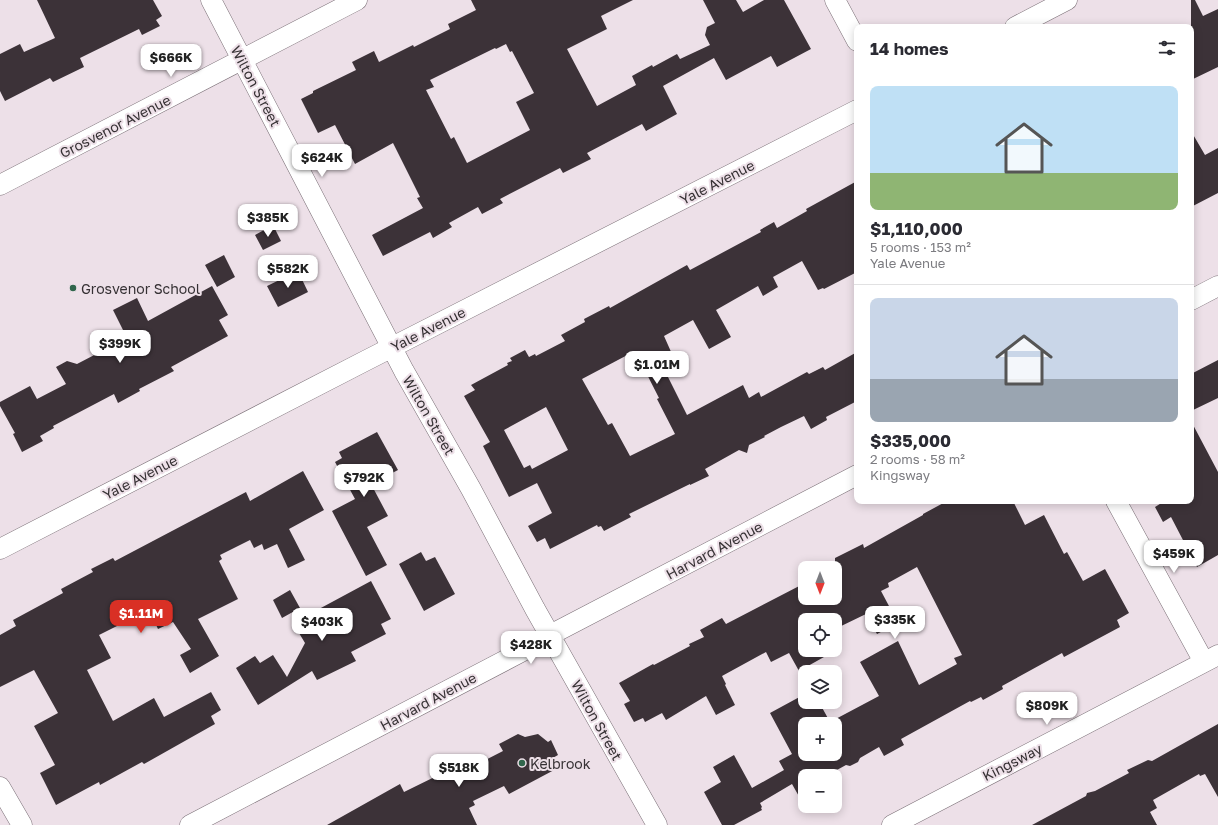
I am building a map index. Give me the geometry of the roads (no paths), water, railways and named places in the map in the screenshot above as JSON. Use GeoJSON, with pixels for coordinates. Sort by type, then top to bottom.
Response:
{"type":"FeatureCollection","features":[{"type":"Feature","properties":{"kind":"street","name":"Wilton Street"},"geometry":{"type":"LineString","coordinates":[[211,0],[404,371],[657,825]]}},
{"type":"Feature","properties":{"kind":"street","name":"Grosvenor Avenue"},"geometry":{"type":"LineString","coordinates":[[0,185],[357,0]]}},
{"type":"Feature","properties":{"kind":"street"},"geometry":{"type":"LineString","coordinates":[[835,0],[854,35]]}},
{"type":"Feature","properties":{"kind":"street"},"geometry":{"type":"LineString","coordinates":[[1021,24],[1067,0]]}},
{"type":"Feature","properties":{"kind":"street","name":"Yale Avenue"},"geometry":{"type":"LineString","coordinates":[[0,549],[854,112]]}},
{"type":"Feature","properties":{"kind":"street"},"geometry":{"type":"LineString","coordinates":[[1194,298],[1218,286]]}},
{"type":"Feature","properties":{"kind":"street","name":"Harvard Avenue"},"geometry":{"type":"LineString","coordinates":[[190,825],[854,477]]}},
{"type":"Feature","properties":{"kind":"street"},"geometry":{"type":"LineString","coordinates":[[1118,504],[1211,659]]}},
{"type":"Feature","properties":{"kind":"street","name":"Kingsway"},"geometry":{"type":"LineString","coordinates":[[892,825],[1211,659]]}},
{"type":"Feature","properties":{"kind":"street"},"geometry":{"type":"LineString","coordinates":[[0,787],[22,825]]}},
{"type":"Feature","properties":{"kind":"place","name":"Grosvenor School"},"geometry":{"type":"Point","coordinates":[73,288]}},
{"type":"Feature","properties":{"kind":"place","name":"Kelbrook"},"geometry":{"type":"Point","coordinates":[522,763]}}]}
